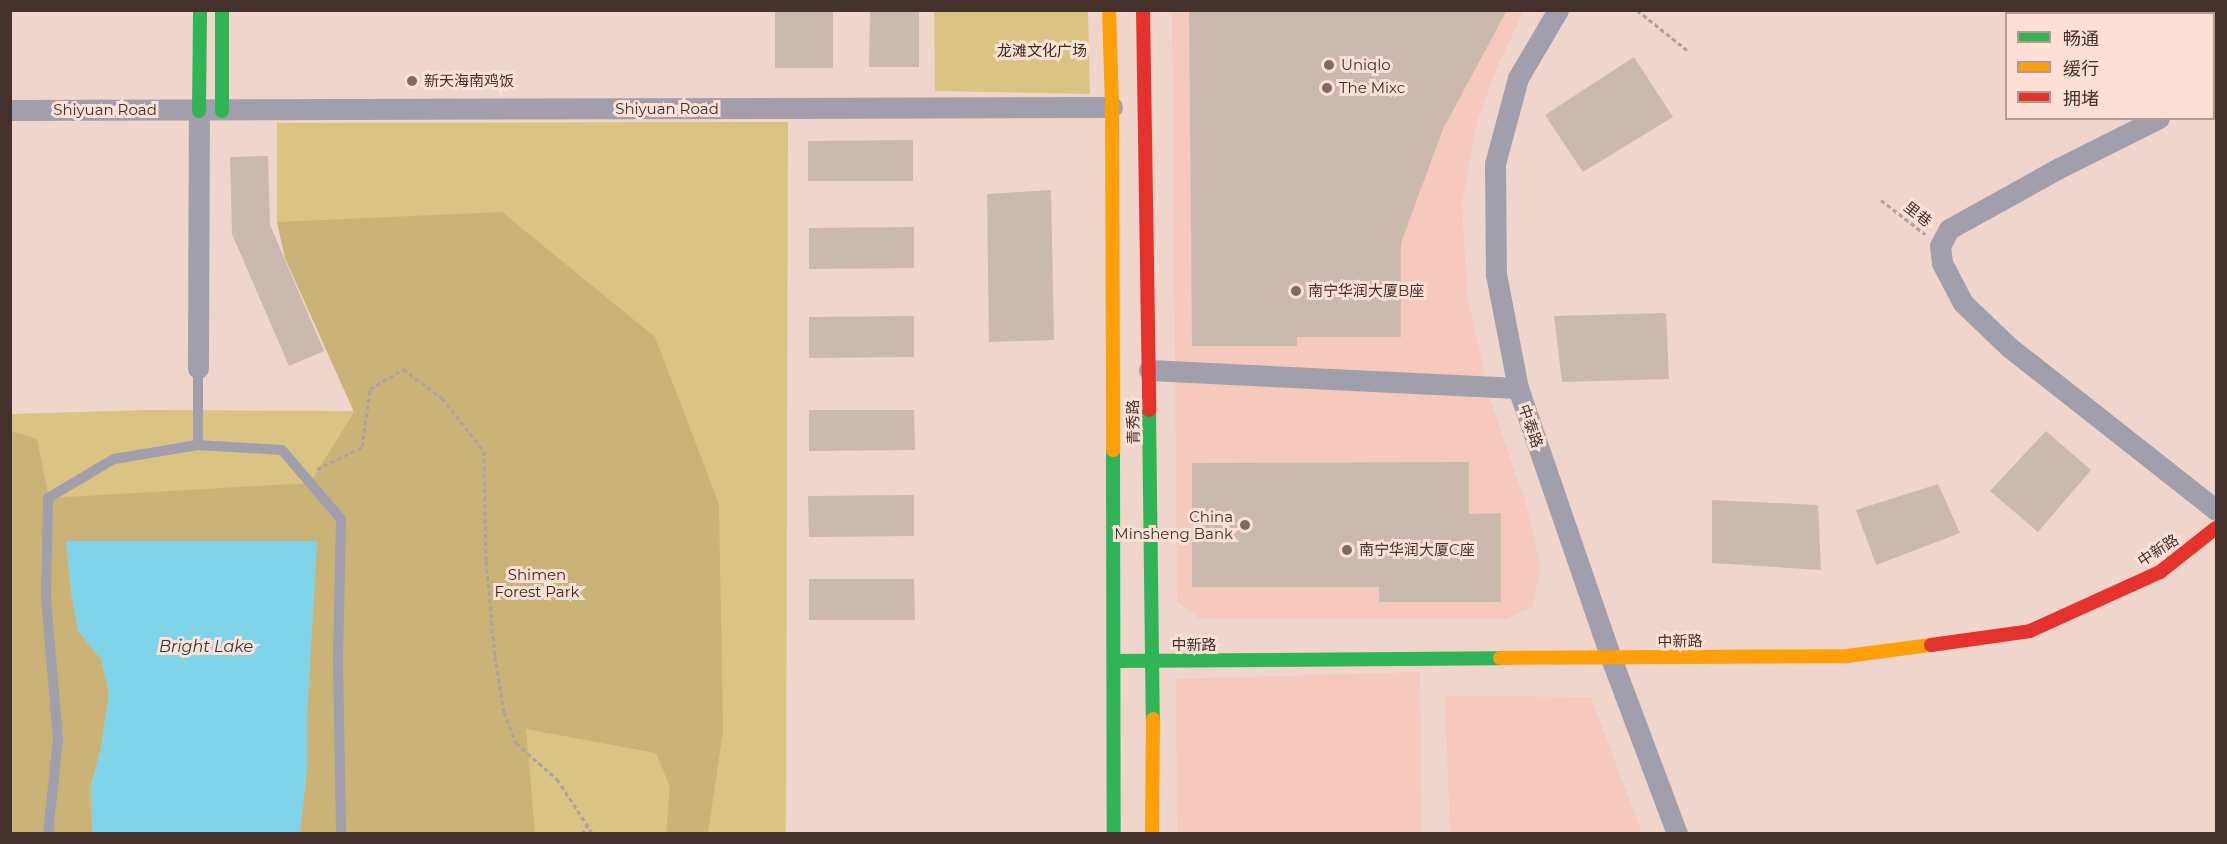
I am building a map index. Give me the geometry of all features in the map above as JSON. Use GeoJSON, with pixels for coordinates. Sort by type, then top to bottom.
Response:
{"type":"FeatureCollection","features":[{"type":"Feature","properties":{"kind":"main road"},"geometry":{"type":"LineString","coordinates":[[199,111],[200,10]]}},
{"type":"Feature","properties":{"kind":"main road"},"geometry":{"type":"LineString","coordinates":[[222,10],[222,111]]}},
{"type":"Feature","properties":{"kind":"main road","name":"青秀路"},"geometry":{"type":"LineString","coordinates":[[1109,10],[1112,107],[1114,834]]}},
{"type":"Feature","properties":{"kind":"main road","name":"青秀路"},"geometry":{"type":"LineString","coordinates":[[1143,10],[1153,661],[1152,834]]}},
{"type":"Feature","properties":{"kind":"main road","name":"中新路"},"geometry":{"type":"LineString","coordinates":[[1115,661],[1847,656],[2030,631],[2160,572],[2217,528]]}},
{"type":"Feature","properties":{"kind":"street","name":"中泰路"},"geometry":{"type":"LineString","coordinates":[[1558,10],[1518,78],[1494,164],[1496,274],[1518,388],[1611,658],[1677,834]]}},
{"type":"Feature","properties":{"kind":"street","name":"Shiyuan Road"},"geometry":{"type":"LineString","coordinates":[[10,110],[1112,107]]}},
{"type":"Feature","properties":{"kind":"street"},"geometry":{"type":"LineString","coordinates":[[198,368],[199,111]]}},
{"type":"Feature","properties":{"kind":"street"},"geometry":{"type":"LineString","coordinates":[[2155,120],[2059,168],[1949,229],[1940,246],[1942,263],[1963,303],[2008,347],[2217,510]]}},
{"type":"Feature","properties":{"kind":"street"},"geometry":{"type":"LineString","coordinates":[[1149,370],[1518,388]]}},
{"type":"Feature","properties":{"kind":"lane"},"geometry":{"type":"LineString","coordinates":[[198,368],[198,445]]}},
{"type":"Feature","properties":{"kind":"lane"},"geometry":{"type":"LineString","coordinates":[[48,834],[57,739],[46,599],[48,498],[114,459],[198,445],[282,450],[341,519],[338,659],[341,834]]}},
{"type":"Feature","properties":{"kind":"path"},"geometry":{"type":"LineString","coordinates":[[1637,10],[1687,50]]}},
{"type":"Feature","properties":{"kind":"path","name":"里巷"},"geometry":{"type":"LineString","coordinates":[[1881,200],[1940,246]]}},
{"type":"Feature","properties":{"kind":"path"},"geometry":{"type":"LineString","coordinates":[[304,476],[362,447],[370,389],[403,369],[442,398],[484,451],[486,561],[495,656],[504,712],[516,743],[557,779],[593,834]]}},
{"type":"Feature","properties":{"kind":"path"},"geometry":{"type":"LineString","coordinates":[[582,834],[588,824]]}},
{"type":"Feature","properties":{"kind":"shaded area"},"geometry":{"type":"Polygon","coordinates":[[[1172,11],[1524,11],[1498,65],[1476,126],[1462,203],[1467,294],[1490,399],[1527,507],[1541,569],[1532,607],[1506,619],[1199,618],[1177,602],[1172,11]]]}},
{"type":"Feature","properties":{"kind":"shaded area"},"geometry":{"type":"Polygon","coordinates":[[[1420,672],[1422,833],[1177,833],[1176,679],[1420,672]]]}},
{"type":"Feature","properties":{"kind":"shaded area"},"geometry":{"type":"Polygon","coordinates":[[[1445,696],[1591,697],[1642,833],[1450,833],[1445,696]]]}},
{"type":"Feature","properties":{"kind":"green space","name":"龙滩文化广场"},"geometry":{"type":"Polygon","coordinates":[[[934,11],[1088,11],[1090,94],[935,91],[934,11]]]}},
{"type":"Feature","properties":{"kind":"green space","name":"Shimen Forest Park"},"geometry":{"type":"Polygon","coordinates":[[[788,122],[786,833],[11,833],[10,414],[148,410],[354,411],[285,258],[277,222],[277,123],[788,122]]]}},
{"type":"Feature","properties":{"kind":"green space"},"geometry":{"type":"Polygon","coordinates":[[[502,212],[655,337],[719,504],[723,731],[708,833],[666,833],[670,787],[656,753],[526,729],[535,833],[300,833],[307,769],[307,714],[317,541],[66,541],[71,593],[78,631],[101,659],[109,694],[101,748],[91,786],[92,833],[11,833],[10,431],[37,439],[49,498],[310,483],[354,412],[285,258],[277,222],[502,212]]]}},
{"type":"Feature","properties":{"kind":"water","name":"Bright Lake"},"geometry":{"type":"Polygon","coordinates":[[[66,541],[317,541],[307,714],[307,769],[300,833],[92,833],[91,786],[101,748],[109,693],[101,659],[78,631],[71,593],[66,541]]]}},
{"type":"Feature","properties":{"kind":"building"},"geometry":{"type":"Polygon","coordinates":[[[775,10],[833,10],[833,68],[775,68],[775,10]]]}},
{"type":"Feature","properties":{"kind":"building"},"geometry":{"type":"Polygon","coordinates":[[[870,10],[919,10],[919,67],[869,67],[870,10]]]}},
{"type":"Feature","properties":{"kind":"building","name":"The Mixc"},"geometry":{"type":"Polygon","coordinates":[[[1189,10],[1507,10],[1443,129],[1401,243],[1401,337],[1297,337],[1297,346],[1192,346],[1189,10]]]}},
{"type":"Feature","properties":{"kind":"building"},"geometry":{"type":"Polygon","coordinates":[[[1634,57],[1673,117],[1583,172],[1545,115],[1634,57]]]}},
{"type":"Feature","properties":{"kind":"building"},"geometry":{"type":"Polygon","coordinates":[[[913,140],[913,181],[808,181],[808,141],[913,140]]]}},
{"type":"Feature","properties":{"kind":"building"},"geometry":{"type":"Polygon","coordinates":[[[268,156],[270,225],[324,351],[289,366],[232,234],[230,157],[268,156]]]}},
{"type":"Feature","properties":{"kind":"building"},"geometry":{"type":"Polygon","coordinates":[[[1051,190],[1054,340],[989,342],[987,194],[1051,190]]]}},
{"type":"Feature","properties":{"kind":"building"},"geometry":{"type":"Polygon","coordinates":[[[914,227],[914,268],[809,269],[809,228],[914,227]]]}},
{"type":"Feature","properties":{"kind":"building"},"geometry":{"type":"Polygon","coordinates":[[[1666,313],[1669,379],[1562,382],[1554,316],[1666,313]]]}},
{"type":"Feature","properties":{"kind":"building"},"geometry":{"type":"Polygon","coordinates":[[[914,316],[914,357],[809,358],[809,317],[914,316]]]}},
{"type":"Feature","properties":{"kind":"building"},"geometry":{"type":"Polygon","coordinates":[[[809,410],[914,410],[915,450],[809,451],[809,410]]]}},
{"type":"Feature","properties":{"kind":"building"},"geometry":{"type":"Polygon","coordinates":[[[2046,431],[2091,470],[2038,532],[1990,491],[2046,431]]]}},
{"type":"Feature","properties":{"kind":"building","name":"南宁华润大厦C座"},"geometry":{"type":"Polygon","coordinates":[[[1469,462],[1469,514],[1501,513],[1501,602],[1379,602],[1379,587],[1192,587],[1192,463],[1469,462]]]}},
{"type":"Feature","properties":{"kind":"building"},"geometry":{"type":"Polygon","coordinates":[[[1938,484],[1960,533],[1876,565],[1856,510],[1938,484]]]}},
{"type":"Feature","properties":{"kind":"building"},"geometry":{"type":"Polygon","coordinates":[[[914,495],[914,536],[809,537],[808,496],[914,495]]]}},
{"type":"Feature","properties":{"kind":"building"},"geometry":{"type":"Polygon","coordinates":[[[1712,500],[1818,505],[1821,570],[1712,563],[1712,500]]]}},
{"type":"Feature","properties":{"kind":"building"},"geometry":{"type":"Polygon","coordinates":[[[809,579],[914,579],[915,620],[809,620],[809,579]]]}},
{"type":"Feature","properties":{"kind":"traffic: fast"},"geometry":{"type":"LineString","coordinates":[[199,111],[200,10]]}},
{"type":"Feature","properties":{"kind":"traffic: fast"},"geometry":{"type":"LineString","coordinates":[[222,10],[222,111]]}},
{"type":"Feature","properties":{"kind":"traffic: fast"},"geometry":{"type":"LineString","coordinates":[[1149,410],[1153,719]]}},
{"type":"Feature","properties":{"kind":"traffic: fast"},"geometry":{"type":"LineString","coordinates":[[1113,450],[1114,834]]}},
{"type":"Feature","properties":{"kind":"traffic: fast"},"geometry":{"type":"LineString","coordinates":[[1115,661],[1500,658]]}},
{"type":"Feature","properties":{"kind":"traffic: slow"},"geometry":{"type":"LineString","coordinates":[[1109,10],[1112,107],[1113,450]]}},
{"type":"Feature","properties":{"kind":"traffic: slow"},"geometry":{"type":"LineString","coordinates":[[1500,658],[1847,656],[1931,645]]}},
{"type":"Feature","properties":{"kind":"traffic: slow"},"geometry":{"type":"LineString","coordinates":[[1152,834],[1153,719]]}},
{"type":"Feature","properties":{"kind":"traffic: jam"},"geometry":{"type":"LineString","coordinates":[[1143,10],[1149,410]]}},
{"type":"Feature","properties":{"kind":"traffic: jam"},"geometry":{"type":"LineString","coordinates":[[1931,645],[2030,631],[2160,572],[2216,528]]}},
{"type":"Feature","properties":{"kind":"place","name":"Uniqlo"},"geometry":{"type":"Point","coordinates":[1329,65]}},
{"type":"Feature","properties":{"kind":"place","name":"新天海南鸡饭"},"geometry":{"type":"Point","coordinates":[412,81]}},
{"type":"Feature","properties":{"kind":"place","name":"The Mixc"},"geometry":{"type":"Point","coordinates":[1327,88]}},
{"type":"Feature","properties":{"kind":"place","name":"南宁华润大厦B座"},"geometry":{"type":"Point","coordinates":[1296,291]}},
{"type":"Feature","properties":{"kind":"place","name":"China Minsheng Bank"},"geometry":{"type":"Point","coordinates":[1245,525]}},
{"type":"Feature","properties":{"kind":"place","name":"南宁华润大厦C座"},"geometry":{"type":"Point","coordinates":[1347,550]}}]}
